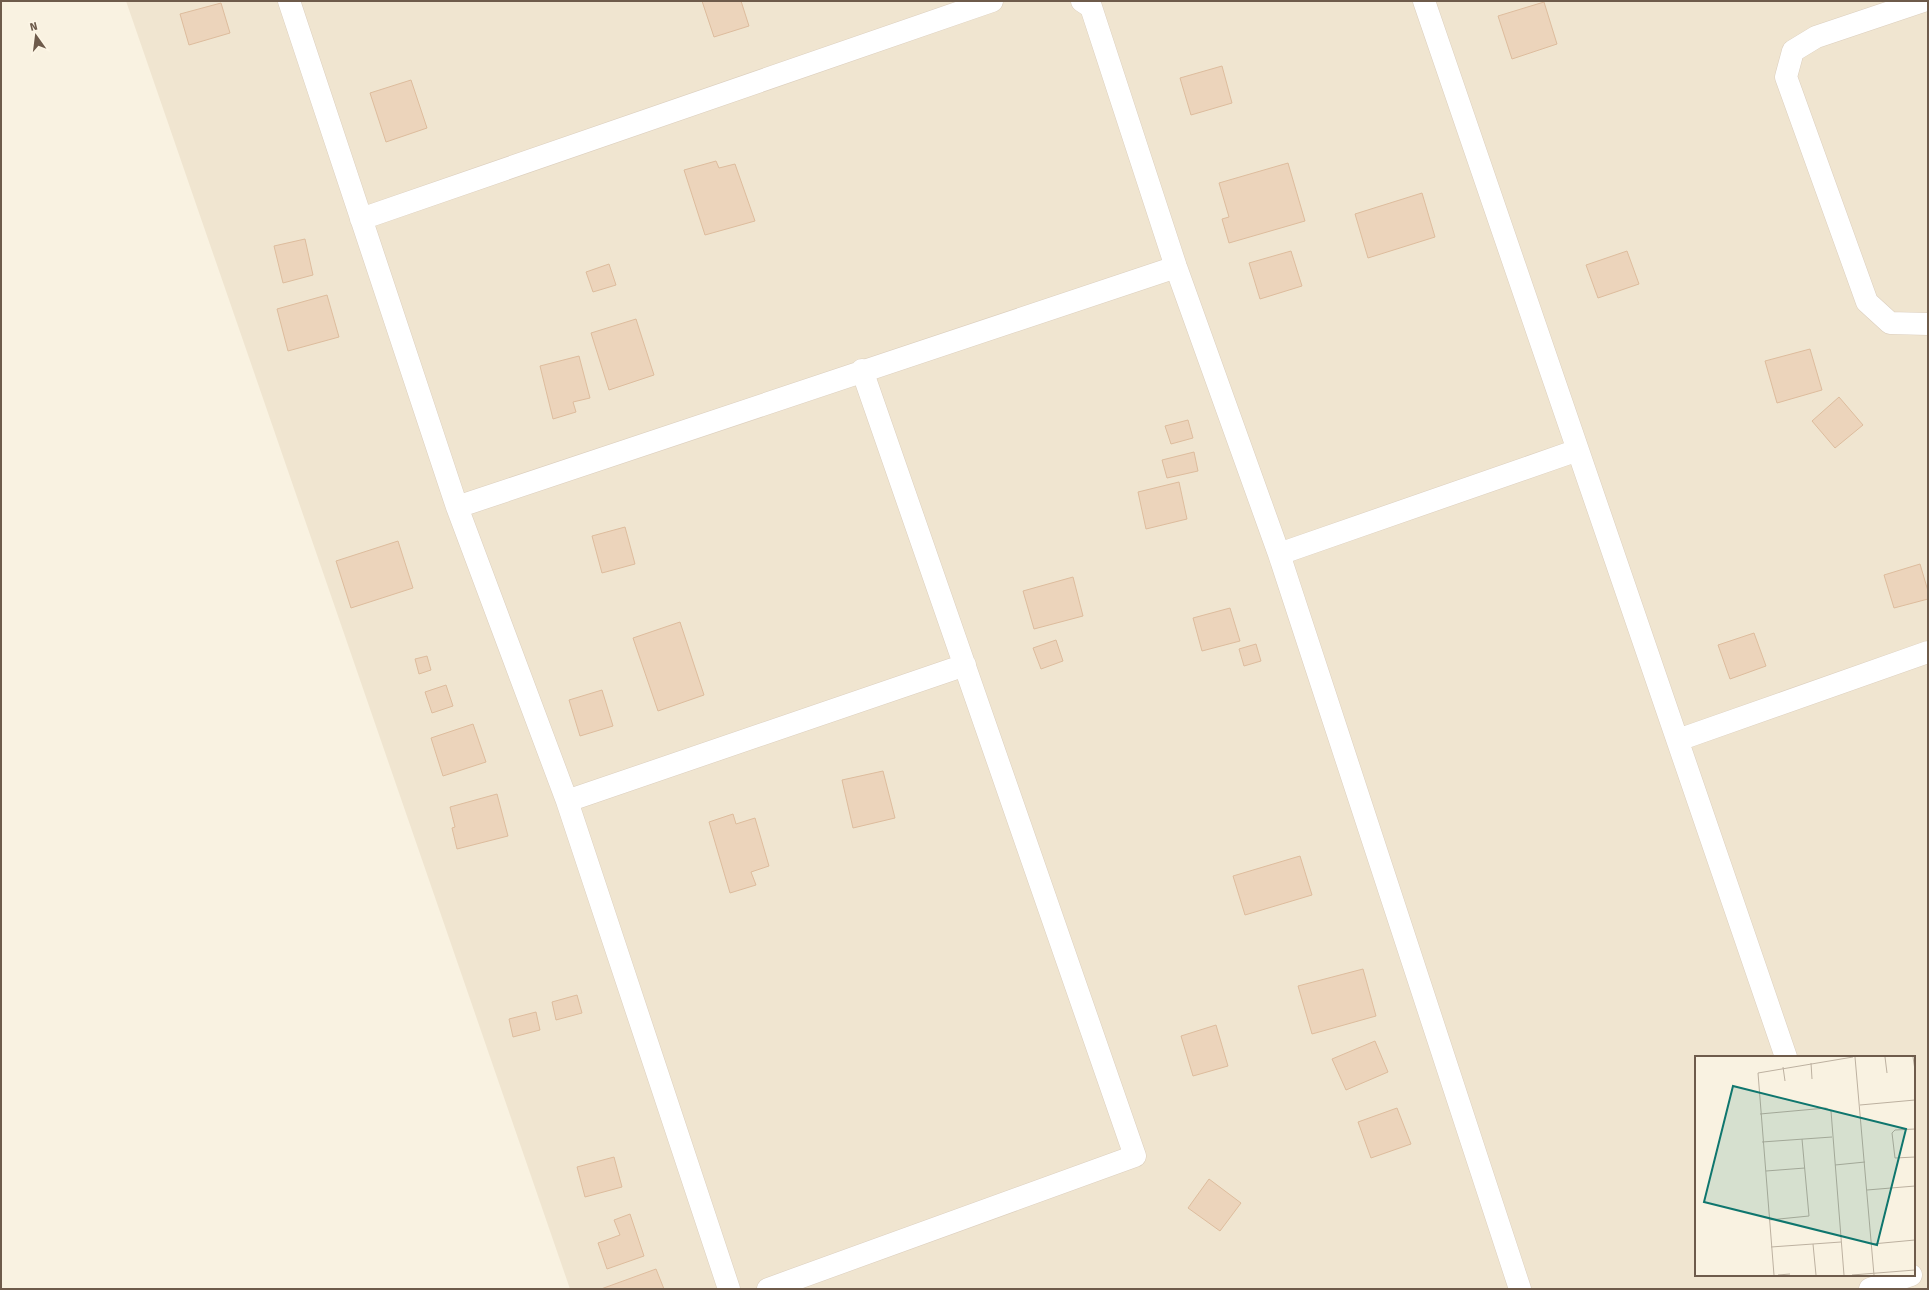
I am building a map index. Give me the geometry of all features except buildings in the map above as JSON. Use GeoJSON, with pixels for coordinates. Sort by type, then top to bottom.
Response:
{"type":"FeatureCollection","features":[{"type":"Feature","properties":{"kind":"street"},"geometry":{"type":"LineString","coordinates":[[289,1],[456,507],[567,801],[728,1289]]}},
{"type":"Feature","properties":{"kind":"street"},"geometry":{"type":"LineString","coordinates":[[361,219],[992,1]]}},
{"type":"Feature","properties":{"kind":"street"},"geometry":{"type":"LineString","coordinates":[[1082,1],[1091,7],[1176,267],[1279,554],[1520,1289]]}},
{"type":"Feature","properties":{"kind":"street"},"geometry":{"type":"LineString","coordinates":[[1424,1],[1786,1056]]}},
{"type":"Feature","properties":{"kind":"street"},"geometry":{"type":"LineString","coordinates":[[1923,1],[1816,37],[1793,50],[1786,77],[1867,302],[1890,324],[1928,324]]}},
{"type":"Feature","properties":{"kind":"street"},"geometry":{"type":"LineString","coordinates":[[456,507],[862,370],[1176,267]]}},
{"type":"Feature","properties":{"kind":"street"},"geometry":{"type":"LineString","coordinates":[[768,1289],[1135,1156],[862,370]]}},
{"type":"Feature","properties":{"kind":"street"},"geometry":{"type":"LineString","coordinates":[[1279,554],[1578,450]]}},
{"type":"Feature","properties":{"kind":"street"},"geometry":{"type":"LineString","coordinates":[[1678,740],[1928,652]]}},
{"type":"Feature","properties":{"kind":"street"},"geometry":{"type":"LineString","coordinates":[[567,801],[964,665]]}},
{"type":"Feature","properties":{"kind":"street"},"geometry":{"type":"LineString","coordinates":[[1915,1274],[1928,1269]]}},
{"type":"Feature","properties":{"kind":"street"},"geometry":{"type":"LineString","coordinates":[[1861,1276],[1865,1289]]}},
{"type":"Feature","properties":{"kind":"street"},"geometry":{"type":"LineString","coordinates":[[1870,1289],[1908,1276]]}},
{"type":"Feature","properties":{"kind":"shaded area"},"geometry":{"type":"Polygon","coordinates":[[[126,1],[1928,1],[1928,1289],[570,1289],[126,1]]]}}]}
